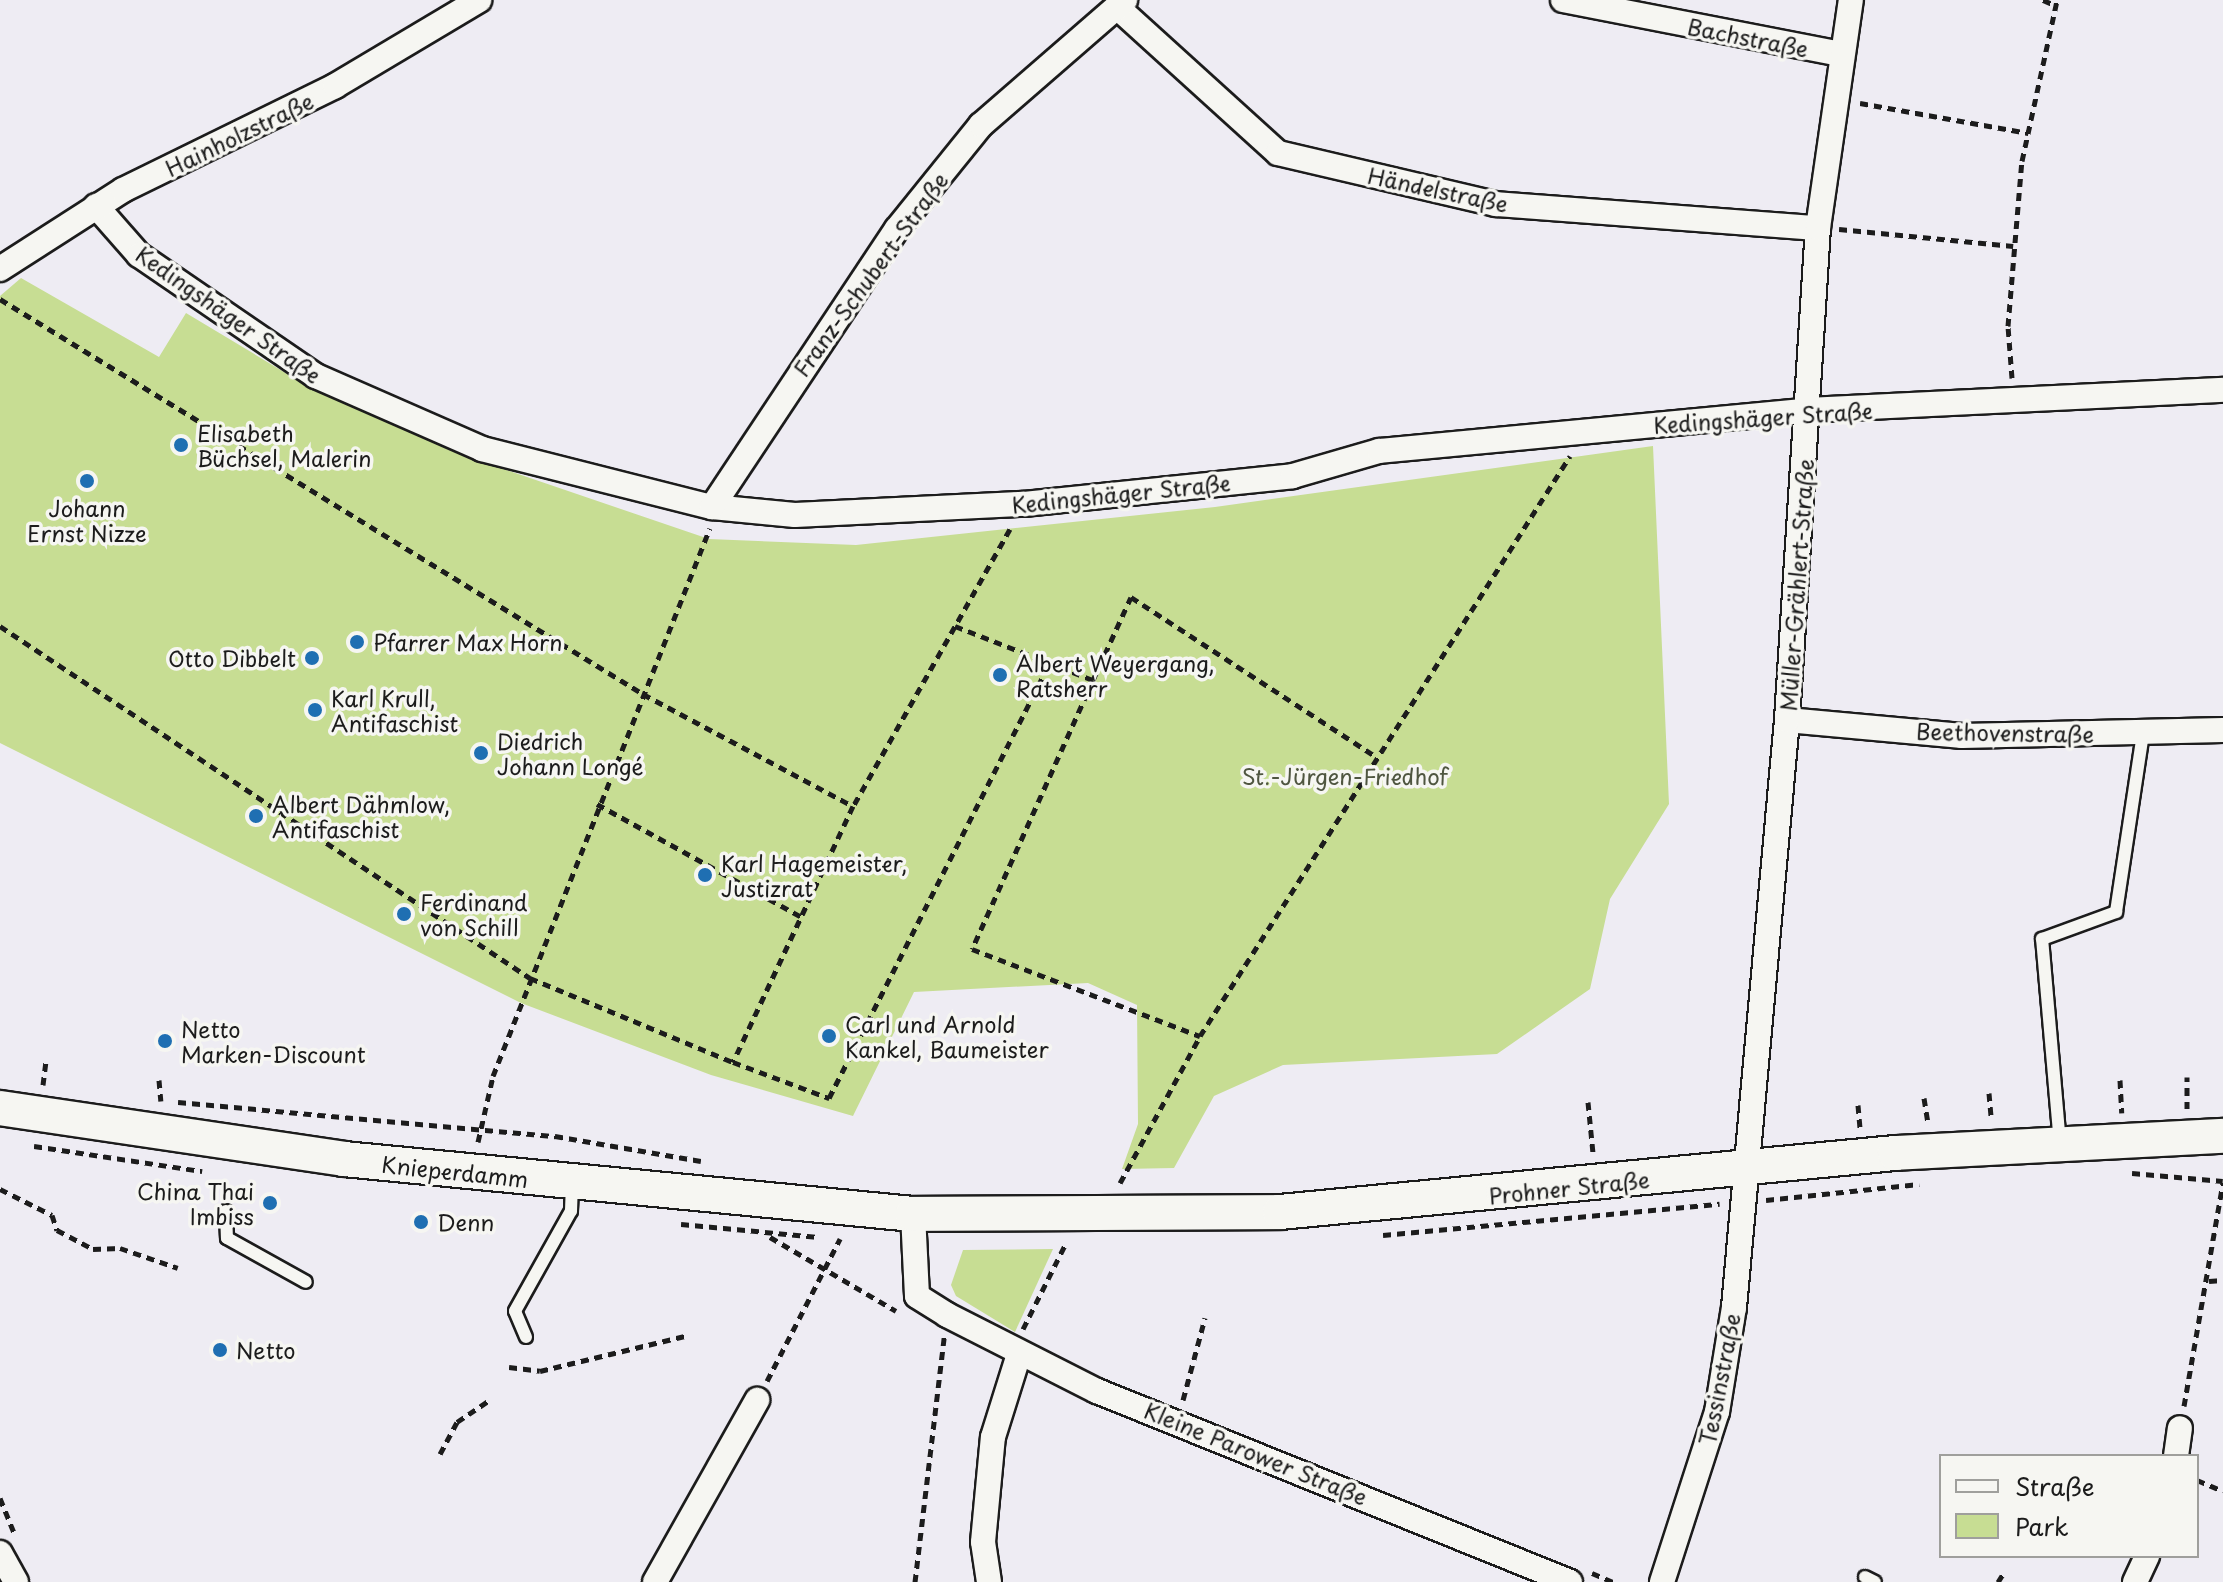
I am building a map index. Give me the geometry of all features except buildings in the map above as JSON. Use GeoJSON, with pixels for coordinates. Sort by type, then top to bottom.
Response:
{"type":"FeatureCollection","features":[{"type":"Feature","properties":{"kind":"main road","name":"Knieperdamm"},"geometry":{"type":"LineString","coordinates":[[0,1108],[473,1173],[913,1214]]}},
{"type":"Feature","properties":{"kind":"main road","name":"Prohner Straße"},"geometry":{"type":"LineString","coordinates":[[913,1214],[1280,1212],[1744,1170],[2060,1145],[2223,1136]]}},
{"type":"Feature","properties":{"kind":"street","name":"Hainholzstraße"},"geometry":{"type":"LineString","coordinates":[[0,269],[96,206],[335,86],[479,0]]}},
{"type":"Feature","properties":{"kind":"street","name":"Bachstraße"},"geometry":{"type":"LineString","coordinates":[[1563,0],[1840,54]]}},
{"type":"Feature","properties":{"kind":"street","name":"Müller-Grählert-Straße"},"geometry":{"type":"LineString","coordinates":[[1744,1170],[1787,720],[1809,410],[1818,228],[1840,54],[1851,0]]}},
{"type":"Feature","properties":{"kind":"street","name":"Händelstraße"},"geometry":{"type":"LineString","coordinates":[[1121,3],[1278,153],[1496,204],[1818,228]]}},
{"type":"Feature","properties":{"kind":"street","name":"Franz-Schubert-Straße"},"geometry":{"type":"LineString","coordinates":[[712,507],[925,195],[981,125],[1121,3]]}},
{"type":"Feature","properties":{"kind":"street","name":"Kedingshäger Straße"},"geometry":{"type":"LineString","coordinates":[[96,206],[139,255],[316,376],[482,449],[712,507],[795,515],[1024,504],[1293,476],[1379,451],[1809,410],[2014,405],[2223,390]]}},
{"type":"Feature","properties":{"kind":"street","name":"Beethovenstraße"},"geometry":{"type":"LineString","coordinates":[[1787,720],[1962,736],[2223,730]]}},
{"type":"Feature","properties":{"kind":"street","name":"Tessinstraße"},"geometry":{"type":"LineString","coordinates":[[1662,1582],[1717,1412],[1744,1170]]}},
{"type":"Feature","properties":{"kind":"street","name":"Kleine Parower Straße"},"geometry":{"type":"LineString","coordinates":[[913,1214],[917,1296],[940,1324],[1570,1582]]}},
{"type":"Feature","properties":{"kind":"street"},"geometry":{"type":"LineString","coordinates":[[989,1582],[983,1542],[993,1437],[1019,1354]]}},
{"type":"Feature","properties":{"kind":"street"},"geometry":{"type":"LineString","coordinates":[[655,1582],[757,1400]]}},
{"type":"Feature","properties":{"kind":"street"},"geometry":{"type":"LineString","coordinates":[[2176,1454],[2180,1428]]}},
{"type":"Feature","properties":{"kind":"street"},"geometry":{"type":"LineString","coordinates":[[0,1553],[16,1582]]}},
{"type":"Feature","properties":{"kind":"street"},"geometry":{"type":"LineString","coordinates":[[2135,1582],[2146,1558]]}},
{"type":"Feature","properties":{"kind":"lane"},"geometry":{"type":"LineString","coordinates":[[2060,1145],[2042,939],[2116,912],[2143,734]]}},
{"type":"Feature","properties":{"kind":"lane"},"geometry":{"type":"LineString","coordinates":[[526,1337],[515,1311],[571,1211],[573,1183]]}},
{"type":"Feature","properties":{"kind":"lane"},"geometry":{"type":"LineString","coordinates":[[226,1211],[227,1238],[306,1282]]}},
{"type":"Feature","properties":{"kind":"path"},"geometry":{"type":"LineString","coordinates":[[2014,405],[2008,326],[2013,246],[2028,133],[2056,2],[2043,0]]}},
{"type":"Feature","properties":{"kind":"path"},"geometry":{"type":"LineString","coordinates":[[1834,99],[2028,133]]}},
{"type":"Feature","properties":{"kind":"path"},"geometry":{"type":"LineString","coordinates":[[1818,228],[2013,246]]}},
{"type":"Feature","properties":{"kind":"path"},"geometry":{"type":"LineString","coordinates":[[0,299],[643,694],[853,806]]}},
{"type":"Feature","properties":{"kind":"path"},"geometry":{"type":"LineString","coordinates":[[1130,1191],[1115,1191],[1200,1036],[1375,756],[1587,430]]}},
{"type":"Feature","properties":{"kind":"path"},"geometry":{"type":"LineString","coordinates":[[733,1062],[853,806],[1024,504]]}},
{"type":"Feature","properties":{"kind":"path"},"geometry":{"type":"LineString","coordinates":[[473,1173],[480,1130],[530,978],[597,804],[709,539],[712,507]]}},
{"type":"Feature","properties":{"kind":"path"},"geometry":{"type":"LineString","coordinates":[[1200,1036],[972,949],[1131,597],[1375,756]]}},
{"type":"Feature","properties":{"kind":"path"},"geometry":{"type":"LineString","coordinates":[[0,626],[530,978],[829,1098],[1050,663]]}},
{"type":"Feature","properties":{"kind":"path"},"geometry":{"type":"LineString","coordinates":[[954,626],[1093,680]]}},
{"type":"Feature","properties":{"kind":"path"},"geometry":{"type":"LineString","coordinates":[[597,804],[802,917]]}},
{"type":"Feature","properties":{"kind":"path"},"geometry":{"type":"LineString","coordinates":[[43,1085],[46,1061]]}},
{"type":"Feature","properties":{"kind":"path"},"geometry":{"type":"LineString","coordinates":[[2187,1077],[2187,1109]]}},
{"type":"Feature","properties":{"kind":"path"},"geometry":{"type":"LineString","coordinates":[[2120,1080],[2122,1113]]}},
{"type":"Feature","properties":{"kind":"path"},"geometry":{"type":"LineString","coordinates":[[1989,1093],[1991,1118]]}},
{"type":"Feature","properties":{"kind":"path"},"geometry":{"type":"LineString","coordinates":[[147,1098],[480,1130],[705,1162]]}},
{"type":"Feature","properties":{"kind":"path"},"geometry":{"type":"LineString","coordinates":[[1924,1098],[1928,1124]]}},
{"type":"Feature","properties":{"kind":"path"},"geometry":{"type":"LineString","coordinates":[[1588,1102],[1593,1154]]}},
{"type":"Feature","properties":{"kind":"path"},"geometry":{"type":"LineString","coordinates":[[1858,1105],[1860,1129]]}},
{"type":"Feature","properties":{"kind":"path"},"geometry":{"type":"LineString","coordinates":[[2169,1111],[2199,1109]]}},
{"type":"Feature","properties":{"kind":"path"},"geometry":{"type":"LineString","coordinates":[[2110,1114],[2138,1112]]}},
{"type":"Feature","properties":{"kind":"path"},"geometry":{"type":"LineString","coordinates":[[1975,1119],[2005,1117]]}},
{"type":"Feature","properties":{"kind":"path"},"geometry":{"type":"LineString","coordinates":[[1912,1125],[1943,1123]]}},
{"type":"Feature","properties":{"kind":"path"},"geometry":{"type":"LineString","coordinates":[[1848,1130],[1872,1128]]}},
{"type":"Feature","properties":{"kind":"path"},"geometry":{"type":"LineString","coordinates":[[1583,1155],[1608,1153]]}},
{"type":"Feature","properties":{"kind":"path"},"geometry":{"type":"LineString","coordinates":[[2180,1428],[2223,1212],[2223,1182]]}},
{"type":"Feature","properties":{"kind":"path"},"geometry":{"type":"LineString","coordinates":[[0,1189],[52,1215],[57,1230],[93,1249],[120,1248],[178,1268]]}},
{"type":"Feature","properties":{"kind":"path"},"geometry":{"type":"LineString","coordinates":[[766,1234],[911,1319]]}},
{"type":"Feature","properties":{"kind":"path"},"geometry":{"type":"LineString","coordinates":[[757,1400],[840,1239]]}},
{"type":"Feature","properties":{"kind":"path"},"geometry":{"type":"LineString","coordinates":[[1019,1354],[1030,1314],[1066,1243]]}},
{"type":"Feature","properties":{"kind":"path"},"geometry":{"type":"LineString","coordinates":[[2209,1281],[2223,1280]]}},
{"type":"Feature","properties":{"kind":"path"},"geometry":{"type":"LineString","coordinates":[[1178,1420],[1205,1318]]}},
{"type":"Feature","properties":{"kind":"path"},"geometry":{"type":"LineString","coordinates":[[940,1324],[944,1340]]}},
{"type":"Feature","properties":{"kind":"path"},"geometry":{"type":"LineString","coordinates":[[906,1582],[914,1579],[944,1340],[940,1324]]}},
{"type":"Feature","properties":{"kind":"path"},"geometry":{"type":"LineString","coordinates":[[509,1367],[540,1371],[685,1336]]}},
{"type":"Feature","properties":{"kind":"path"},"geometry":{"type":"LineString","coordinates":[[440,1454],[457,1422],[490,1400]]}},
{"type":"Feature","properties":{"kind":"path"},"geometry":{"type":"LineString","coordinates":[[2199,1481],[2223,1491]]}},
{"type":"Feature","properties":{"kind":"path"},"geometry":{"type":"LineString","coordinates":[[1998,1582],[2003,1574]]}},
{"type":"Feature","properties":{"kind":"green space","name":"St.-Jürgen-Friedhof"},"geometry":{"type":"Polygon","coordinates":[[[21,278],[159,357],[186,313],[309,387],[477,460],[709,539],[856,545],[1215,507],[1653,446],[1669,804],[1610,899],[1590,989],[1497,1054],[1283,1065],[1214,1096],[1174,1168],[1122,1169],[1138,1124],[1137,1005],[1088,983],[914,992],[853,1116],[711,1075],[521,1003],[0,743],[0,296],[21,278]]]}},
{"type":"Feature","properties":{"kind":"green space"},"geometry":{"type":"Polygon","coordinates":[[[1053,1249],[1015,1332],[956,1296],[951,1285],[963,1250],[1053,1249]]]}},
{"type":"Feature","properties":{"kind":"place","name":"Elisabeth Büchsel, Malerin"},"geometry":{"type":"Point","coordinates":[181,445]}},
{"type":"Feature","properties":{"kind":"place","name":"Johann Ernst Nizze"},"geometry":{"type":"Point","coordinates":[87,481]}},
{"type":"Feature","properties":{"kind":"place","name":"Pfarrer Max Horn"},"geometry":{"type":"Point","coordinates":[357,642]}},
{"type":"Feature","properties":{"kind":"place","name":"Otto Dibbelt"},"geometry":{"type":"Point","coordinates":[312,658]}},
{"type":"Feature","properties":{"kind":"place","name":"Albert Weyergang, Ratsherr"},"geometry":{"type":"Point","coordinates":[1000,675]}},
{"type":"Feature","properties":{"kind":"place","name":"Karl Krull, Antifaschist"},"geometry":{"type":"Point","coordinates":[315,710]}},
{"type":"Feature","properties":{"kind":"place","name":"Diedrich Johann Longé"},"geometry":{"type":"Point","coordinates":[481,753]}},
{"type":"Feature","properties":{"kind":"place","name":"Albert Dähmlow, Antifaschist"},"geometry":{"type":"Point","coordinates":[256,816]}},
{"type":"Feature","properties":{"kind":"place","name":"Karl Hagemeister, Justizrat"},"geometry":{"type":"Point","coordinates":[705,875]}},
{"type":"Feature","properties":{"kind":"place","name":"Ferdinand von Schill"},"geometry":{"type":"Point","coordinates":[404,914]}},
{"type":"Feature","properties":{"kind":"place","name":"Carl und Arnold Kankel, Baumeister"},"geometry":{"type":"Point","coordinates":[829,1036]}},
{"type":"Feature","properties":{"kind":"place","name":"Netto Marken-Discount"},"geometry":{"type":"Point","coordinates":[165,1041]}},
{"type":"Feature","properties":{"kind":"place","name":"China Thai Imbiss"},"geometry":{"type":"Point","coordinates":[270,1203]}},
{"type":"Feature","properties":{"kind":"place","name":"Denn"},"geometry":{"type":"Point","coordinates":[421,1222]}},
{"type":"Feature","properties":{"kind":"place","name":"Netto"},"geometry":{"type":"Point","coordinates":[220,1350]}}]}
